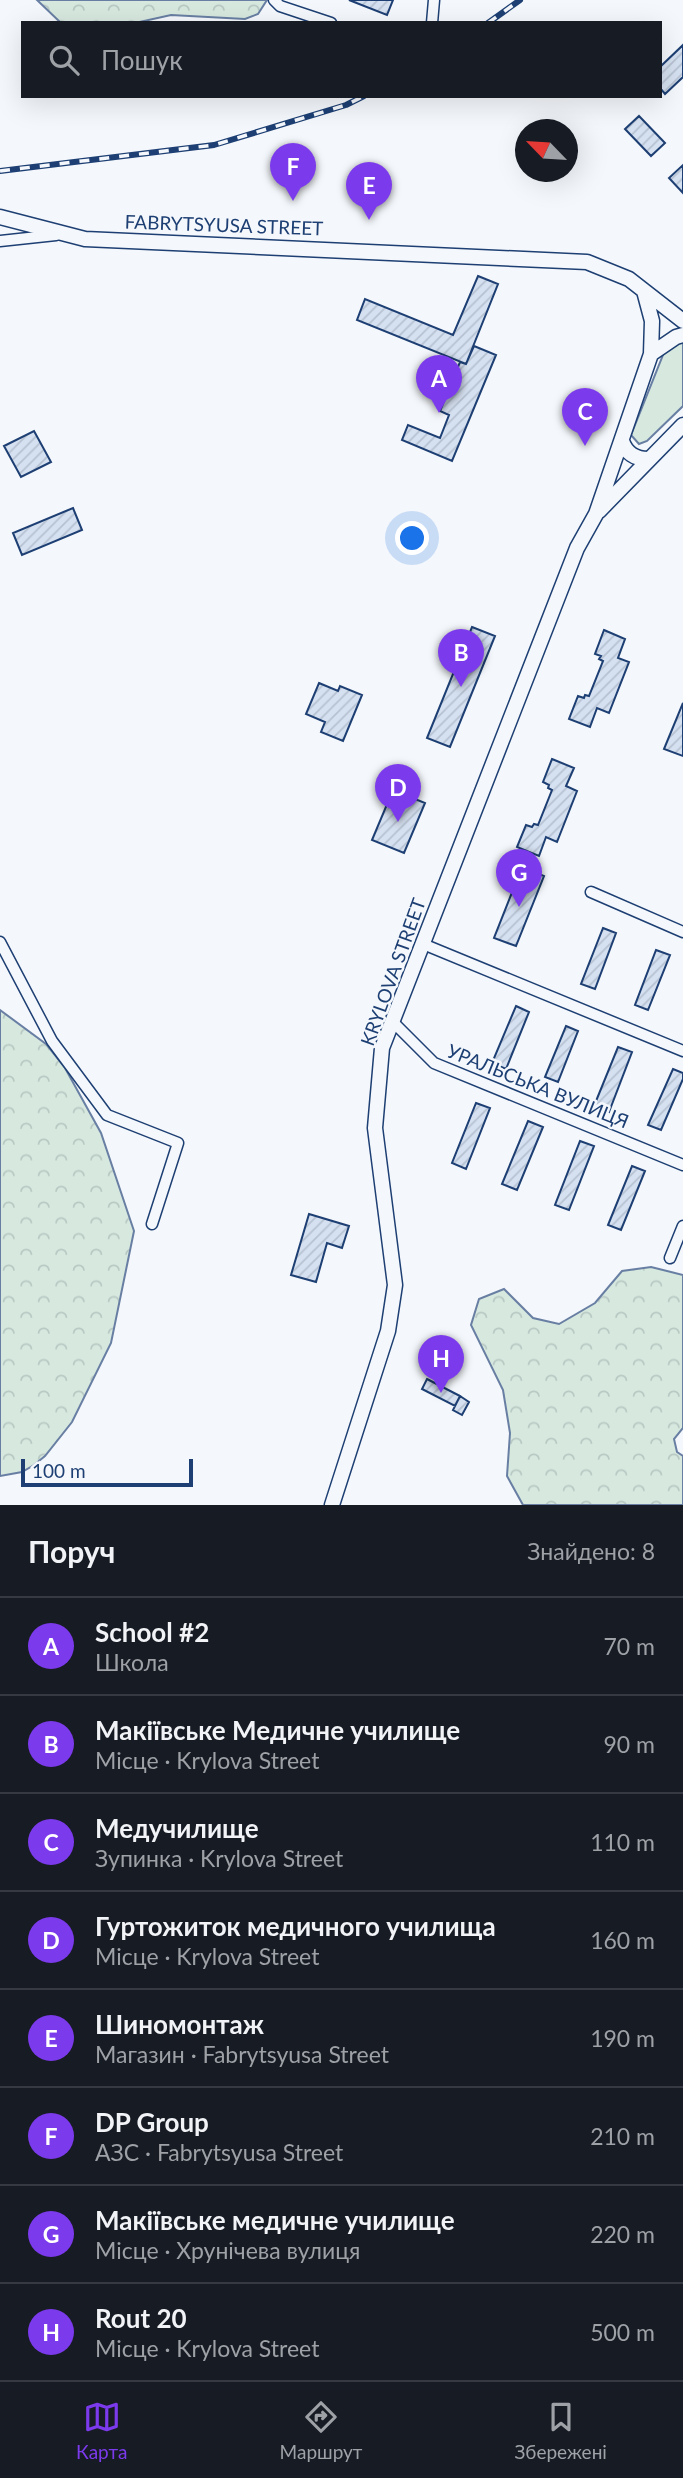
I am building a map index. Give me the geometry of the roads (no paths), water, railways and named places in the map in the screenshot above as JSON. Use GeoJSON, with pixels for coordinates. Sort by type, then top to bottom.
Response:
{"type":"FeatureCollection","features":[{"type":"Feature","properties":{"kind":"main road","name":"FABRYTSYUSA STREET"},"geometry":{"type":"LineString","coordinates":[[0,217],[85,239],[587,262],[629,279],[683,321]]}},
{"type":"Feature","properties":{"kind":"main road"},"geometry":{"type":"LineString","coordinates":[[596,514],[651,354],[652,321],[644,291]]}},
{"type":"Feature","properties":{"kind":"main road"},"geometry":{"type":"LineString","coordinates":[[651,354],[683,335]]}},
{"type":"Feature","properties":{"kind":"main road"},"geometry":{"type":"LineString","coordinates":[[596,514],[683,425]]}},
{"type":"Feature","properties":{"kind":"main road"},"geometry":{"type":"LineString","coordinates":[[622,441],[625,451],[640,459],[648,459]]}},
{"type":"Feature","properties":{"kind":"main road","name":"KRYLOVA STREET"},"geometry":{"type":"LineString","coordinates":[[332,1505],[388,1331],[394,1285],[374,1128],[382,1048],[577,548],[596,514]]}},
{"type":"Feature","properties":{"kind":"street"},"geometry":{"type":"LineString","coordinates":[[274,0],[280,6],[325,21]]}},
{"type":"Feature","properties":{"kind":"street"},"geometry":{"type":"LineString","coordinates":[[432,21],[434,0]]}},
{"type":"Feature","properties":{"kind":"street"},"geometry":{"type":"LineString","coordinates":[[0,240],[65,234]]}},
{"type":"Feature","properties":{"kind":"street"},"geometry":{"type":"LineString","coordinates":[[591,892],[683,932]]}},
{"type":"Feature","properties":{"kind":"street"},"geometry":{"type":"LineString","coordinates":[[0,942],[52,1041],[107,1115],[178,1143],[152,1224]]}},
{"type":"Feature","properties":{"kind":"street"},"geometry":{"type":"LineString","coordinates":[[422,944],[683,1051]]}},
{"type":"Feature","properties":{"kind":"street","name":"УРАЛЬСЬКА ВУЛИЦЯ"},"geometry":{"type":"LineString","coordinates":[[392,1021],[434,1063],[683,1165]]}},
{"type":"Feature","properties":{"kind":"street"},"geometry":{"type":"LineString","coordinates":[[670,1258],[683,1226]]}},
{"type":"Feature","properties":{"kind":"railway"},"geometry":{"type":"LineString","coordinates":[[491,21],[520,0]]}},
{"type":"Feature","properties":{"kind":"railway"},"geometry":{"type":"LineString","coordinates":[[0,171],[214,145],[346,105],[360,98]]}},
{"type":"Feature","properties":{"kind":"place","name":"DP Group"},"geometry":{"type":"Point","coordinates":[293,201]}},
{"type":"Feature","properties":{"kind":"place","name":"Шиномонтаж"},"geometry":{"type":"Point","coordinates":[369,220]}},
{"type":"Feature","properties":{"kind":"place","name":"School #2"},"geometry":{"type":"Point","coordinates":[439,413]}},
{"type":"Feature","properties":{"kind":"place","name":"Медучилище"},"geometry":{"type":"Point","coordinates":[585,446]}},
{"type":"Feature","properties":{"kind":"place","name":"Макіївське Медичне училище"},"geometry":{"type":"Point","coordinates":[461,687]}},
{"type":"Feature","properties":{"kind":"place","name":"Гуртожиток медичного училища"},"geometry":{"type":"Point","coordinates":[398,822]}},
{"type":"Feature","properties":{"kind":"place","name":"Макіївське медичне училище"},"geometry":{"type":"Point","coordinates":[519,907]}},
{"type":"Feature","properties":{"kind":"place","name":"Rout 20"},"geometry":{"type":"Point","coordinates":[441,1393]}}]}
